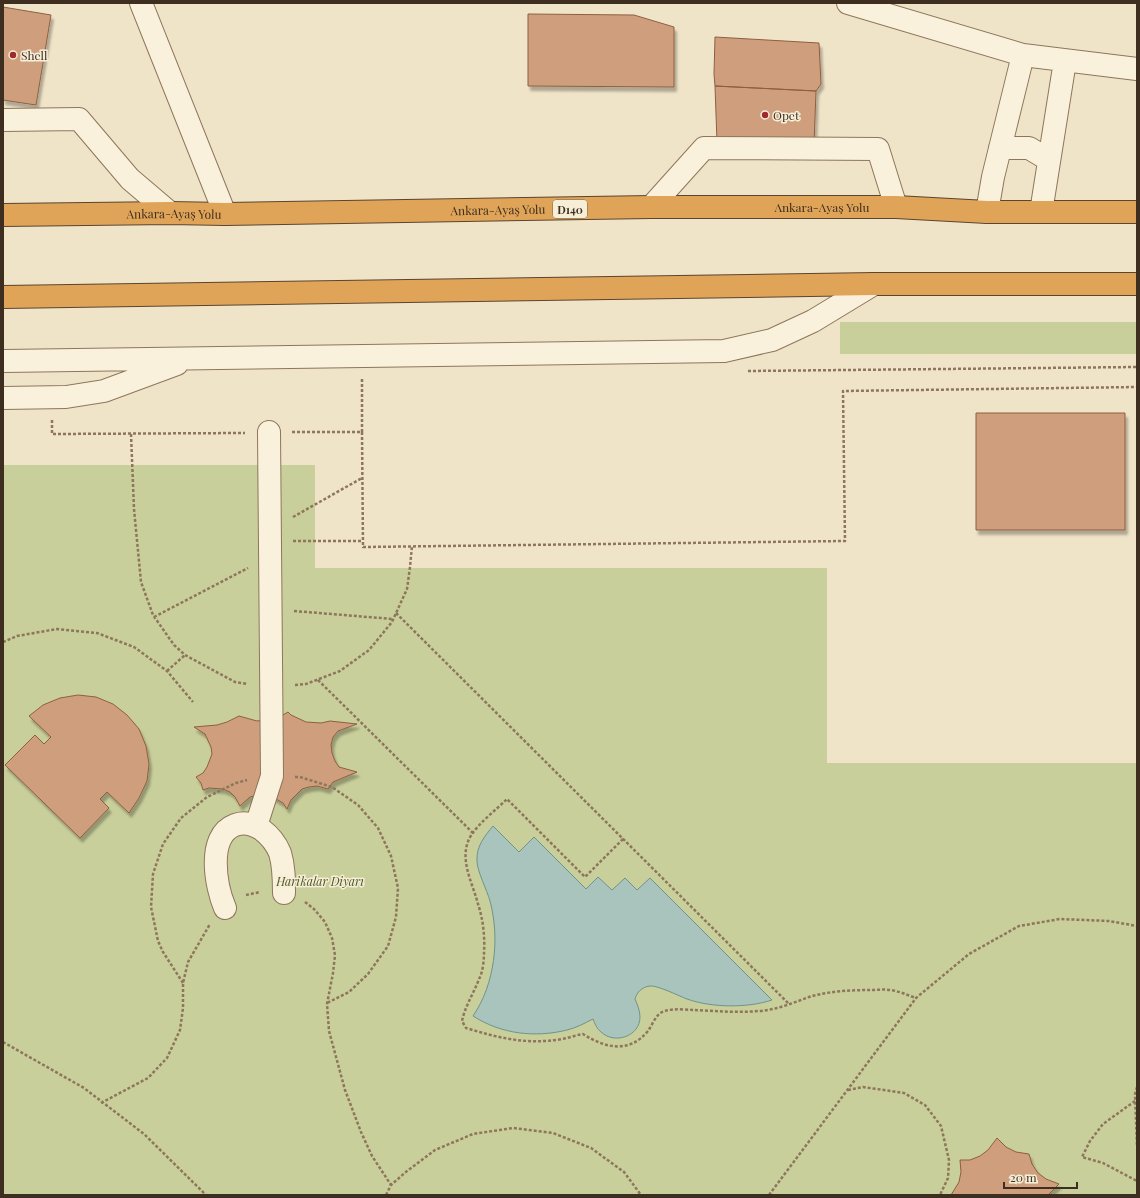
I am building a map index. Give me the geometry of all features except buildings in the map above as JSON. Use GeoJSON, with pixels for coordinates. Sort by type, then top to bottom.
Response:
{"type":"FeatureCollection","features":[{"type":"Feature","properties":{"kind":"highway","name":"Ankara-Ayaş Yolu"},"geometry":{"type":"LineString","coordinates":[[3,216],[651,207],[896,207],[987,212],[1137,212]]}},
{"type":"Feature","properties":{"kind":"highway"},"geometry":{"type":"LineString","coordinates":[[3,297],[874,284],[1137,284]]}},
{"type":"Feature","properties":{"kind":"street"},"geometry":{"type":"LineString","coordinates":[[141,3],[225,214]]}},
{"type":"Feature","properties":{"kind":"street"},"geometry":{"type":"LineString","coordinates":[[848,3],[1023,55],[1137,69]]}},
{"type":"Feature","properties":{"kind":"street"},"geometry":{"type":"LineString","coordinates":[[987,212],[1000,148],[1023,55]]}},
{"type":"Feature","properties":{"kind":"street"},"geometry":{"type":"LineString","coordinates":[[1041,212],[1065,61]]}},
{"type":"Feature","properties":{"kind":"street"},"geometry":{"type":"LineString","coordinates":[[3,120],[79,119],[130,178],[170,214]]}},
{"type":"Feature","properties":{"kind":"street"},"geometry":{"type":"LineString","coordinates":[[651,207],[704,148],[878,149],[896,207]]}},
{"type":"Feature","properties":{"kind":"street"},"geometry":{"type":"LineString","coordinates":[[1000,148],[1029,148],[1049,160]]}},
{"type":"Feature","properties":{"kind":"street"},"geometry":{"type":"LineString","coordinates":[[3,361],[724,351],[772,340],[813,321],[874,284]]}},
{"type":"Feature","properties":{"kind":"street"},"geometry":{"type":"LineString","coordinates":[[3,398],[66,397],[104,391],[192,358]]}},
{"type":"Feature","properties":{"kind":"street"},"geometry":{"type":"LineString","coordinates":[[256,826],[272,776],[269,432]]}},
{"type":"Feature","properties":{"kind":"street"},"geometry":{"type":"LineString","coordinates":[[224,908],[219,895],[217,882],[216,857],[219,844],[222,836],[231,826],[244,822],[256,826],[274,842],[279,852],[284,876],[284,892]]}},
{"type":"Feature","properties":{"kind":"path"},"geometry":{"type":"LineString","coordinates":[[362,356],[363,547],[845,541],[843,391],[1137,387]]}},
{"type":"Feature","properties":{"kind":"path"},"geometry":{"type":"LineString","coordinates":[[52,397],[52,434],[362,432]]}},
{"type":"Feature","properties":{"kind":"path"},"geometry":{"type":"LineString","coordinates":[[154,617],[270,543],[362,478]]}},
{"type":"Feature","properties":{"kind":"path"},"geometry":{"type":"LineString","coordinates":[[270,543],[363,541]]}},
{"type":"Feature","properties":{"kind":"path"},"geometry":{"type":"LineString","coordinates":[[270,610],[393,619]]}},
{"type":"Feature","properties":{"kind":"path"},"geometry":{"type":"LineString","coordinates":[[396,613],[789,1005]]}},
{"type":"Feature","properties":{"kind":"path"},"geometry":{"type":"LineString","coordinates":[[3,642],[17,636],[57,629],[97,633],[134,647],[167,671],[193,702]]}},
{"type":"Feature","properties":{"kind":"path"},"geometry":{"type":"LineString","coordinates":[[167,671],[186,655]]}},
{"type":"Feature","properties":{"kind":"path"},"geometry":{"type":"LineString","coordinates":[[318,680],[473,833]]}},
{"type":"Feature","properties":{"kind":"path"},"geometry":{"type":"LineString","coordinates":[[623,839],[585,877],[507,799],[473,833],[467,843],[465,864],[479,905],[483,928],[484,952],[480,977],[470,1002],[464,1011],[462,1021],[466,1028],[510,1040],[530,1041],[563,1039],[583,1034],[606,1046],[617,1048],[628,1045],[639,1039],[648,1031],[659,1014],[665,1011],[760,1011],[789,1005],[810,997],[834,992],[859,990],[889,989],[916,998]]}},
{"type":"Feature","properties":{"kind":"path"},"geometry":{"type":"LineString","coordinates":[[101,1102],[148,1078],[167,1058],[180,1030],[183,1008],[183,983],[188,962],[219,912],[232,901],[248,894],[266,891],[284,892],[300,898],[314,909],[325,922],[332,938],[335,955],[326,1004],[329,1031],[333,1048],[345,1090],[361,1132],[372,1156],[391,1185]]}},
{"type":"Feature","properties":{"kind":"path"},"geometry":{"type":"LineString","coordinates":[[769,1195],[916,998],[969,954],[1019,926],[1060,918],[1109,921],[1137,926]]}},
{"type":"Feature","properties":{"kind":"path"},"geometry":{"type":"LineString","coordinates":[[3,1042],[84,1088],[144,1134],[206,1195]]}},
{"type":"Feature","properties":{"kind":"path"},"geometry":{"type":"LineString","coordinates":[[848,1090],[863,1087],[904,1093],[925,1105],[941,1126],[950,1160],[948,1178],[940,1195]]}},
{"type":"Feature","properties":{"kind":"path"},"geometry":{"type":"LineString","coordinates":[[1137,1087],[1135,1102],[1137,1146]]}},
{"type":"Feature","properties":{"kind":"path"},"geometry":{"type":"LineString","coordinates":[[1135,1102],[1103,1124],[1090,1141],[1082,1157],[1103,1163],[1137,1181]]}},
{"type":"Feature","properties":{"kind":"path"},"geometry":{"type":"LineString","coordinates":[[386,1195],[391,1185],[407,1171],[436,1150],[473,1134],[513,1128],[553,1133],[591,1148],[624,1172],[641,1195]]}},
{"type":"Feature","properties":{"kind":"green space"},"geometry":{"type":"Polygon","coordinates":[[[840,322],[1137,322],[1137,354],[840,354],[840,322]]]}},
{"type":"Feature","properties":{"kind":"green space","name":"Harikalar Diyarı"},"geometry":{"type":"Polygon","coordinates":[[[3,465],[315,465],[315,568],[827,568],[827,763],[1137,763],[1137,1195],[3,1195],[3,465]]]}},
{"type":"Feature","properties":{"kind":"water"},"geometry":{"type":"Polygon","coordinates":[[[493,826],[519,852],[534,837],[586,889],[598,877],[612,890],[625,878],[637,890],[650,878],[772,1000],[741,1006],[707,1004],[687,999],[658,987],[645,987],[640,990],[635,999],[640,1012],[639,1024],[631,1034],[619,1038],[607,1036],[601,1032],[597,1028],[593,1019],[567,1030],[543,1034],[531,1034],[518,1033],[495,1027],[473,1016],[486,990],[494,960],[495,930],[493,915],[490,901],[477,865],[477,856],[480,846],[493,826]]]}},
{"type":"Feature","properties":{"kind":"place","name":"Shell"},"geometry":{"type":"Point","coordinates":[13,55]}},
{"type":"Feature","properties":{"kind":"place","name":"Opet"},"geometry":{"type":"Point","coordinates":[765,115]}}]}
